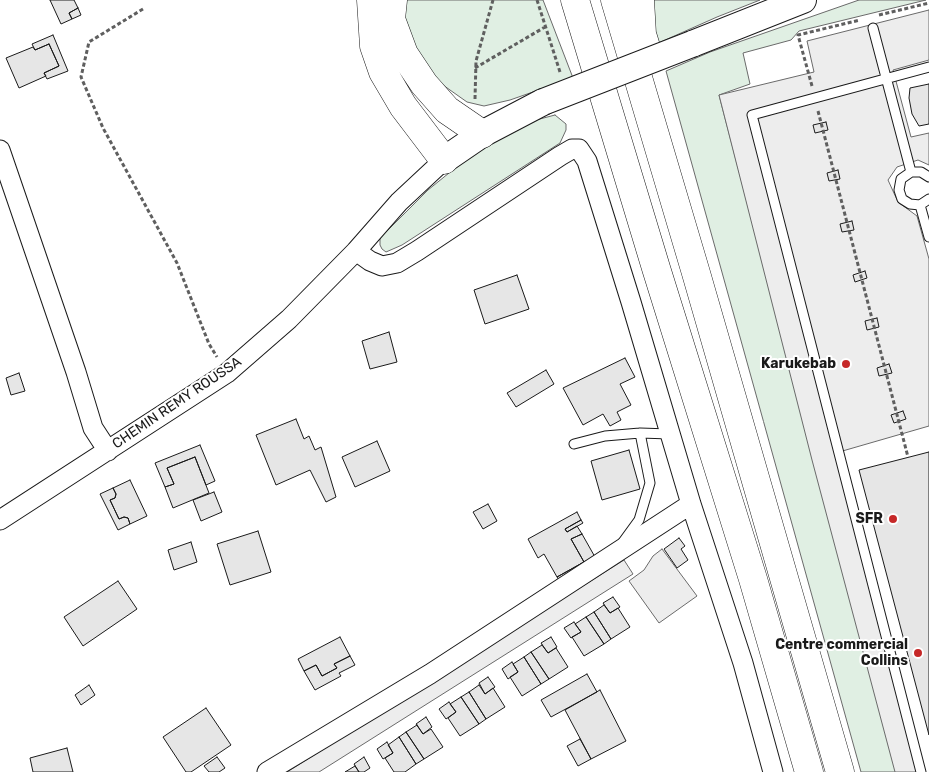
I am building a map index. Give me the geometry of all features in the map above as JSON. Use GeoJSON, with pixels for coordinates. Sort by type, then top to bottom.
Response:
{"type":"FeatureCollection","features":[{"type":"Feature","properties":{"kind":"highway"},"geometry":{"type":"LineString","coordinates":[[371,0],[374,46],[383,72],[404,106],[444,160]]}},
{"type":"Feature","properties":{"kind":"highway"},"geometry":{"type":"LineString","coordinates":[[393,0],[391,20],[404,54],[424,84],[447,110],[490,129]]}},
{"type":"Feature","properties":{"kind":"highway"},"geometry":{"type":"LineString","coordinates":[[556,0],[656,268]]}},
{"type":"Feature","properties":{"kind":"highway"},"geometry":{"type":"LineString","coordinates":[[575,0],[753,579],[809,772]]}},
{"type":"Feature","properties":{"kind":"highway"},"geometry":{"type":"LineString","coordinates":[[615,0],[840,772]]}},
{"type":"Feature","properties":{"kind":"highway"},"geometry":{"type":"LineString","coordinates":[[640,0],[642,34],[673,143],[696,273]]}},
{"type":"Feature","properties":{"kind":"main road"},"geometry":{"type":"LineString","coordinates":[[444,160],[490,129],[544,102],[803,0]]}},
{"type":"Feature","properties":{"kind":"street"},"geometry":{"type":"LineString","coordinates":[[356,251],[370,261],[382,266],[397,262],[418,251],[560,156],[572,149],[579,150],[587,161],[631,302],[691,504],[743,663],[773,772]]}},
{"type":"Feature","properties":{"kind":"street"},"geometry":{"type":"LineString","coordinates":[[0,150],[76,372],[93,428],[108,450]]}},
{"type":"Feature","properties":{"kind":"street","name":"CHEMIN REMY ROUSSA"},"geometry":{"type":"LineString","coordinates":[[0,520],[227,373],[289,319],[356,251],[399,202],[444,160]]}},
{"type":"Feature","properties":{"kind":"street"},"geometry":{"type":"LineString","coordinates":[[267,772],[430,674],[691,504]]}},
{"type":"Feature","properties":{"kind":"lane"},"geometry":{"type":"LineString","coordinates":[[873,28],[911,172]]}},
{"type":"Feature","properties":{"kind":"lane"},"geometry":{"type":"LineString","coordinates":[[921,772],[752,115],[929,67]]}},
{"type":"Feature","properties":{"kind":"lane"},"geometry":{"type":"LineString","coordinates":[[929,176],[921,172],[911,172],[901,179],[899,185],[900,194],[906,202],[915,206],[929,199]]}},
{"type":"Feature","properties":{"kind":"lane"},"geometry":{"type":"LineString","coordinates":[[920,205],[929,237]]}},
{"type":"Feature","properties":{"kind":"lane"},"geometry":{"type":"LineString","coordinates":[[574,444],[606,436],[640,433],[670,434]]}},
{"type":"Feature","properties":{"kind":"lane"},"geometry":{"type":"LineString","coordinates":[[614,555],[639,520],[650,483],[640,433]]}},
{"type":"Feature","properties":{"kind":"path"},"geometry":{"type":"LineString","coordinates":[[490,129],[475,100],[476,61],[493,0]]}},
{"type":"Feature","properties":{"kind":"path"},"geometry":{"type":"LineString","coordinates":[[537,0],[562,77]]}},
{"type":"Feature","properties":{"kind":"path"},"geometry":{"type":"LineString","coordinates":[[873,17],[929,3]]}},
{"type":"Feature","properties":{"kind":"path"},"geometry":{"type":"LineString","coordinates":[[143,8],[89,42],[81,77],[103,128],[177,263],[209,344],[227,373]]}},
{"type":"Feature","properties":{"kind":"path"},"geometry":{"type":"LineString","coordinates":[[864,19],[798,36],[908,457]]}},
{"type":"Feature","properties":{"kind":"path"},"geometry":{"type":"LineString","coordinates":[[476,68],[545,27]]}},
{"type":"Feature","properties":{"kind":"green space"},"geometry":{"type":"Polygon","coordinates":[[[404,0],[543,0],[573,78],[510,100],[484,106],[467,102],[433,78],[410,39],[404,18],[404,0]]]}},
{"type":"Feature","properties":{"kind":"green space"},"geometry":{"type":"Polygon","coordinates":[[[651,0],[760,0],[654,45],[651,0]]]}},
{"type":"Feature","properties":{"kind":"green space"},"geometry":{"type":"Polygon","coordinates":[[[859,0],[926,0],[799,31],[791,40],[743,53],[750,84],[719,95],[896,772],[861,772],[666,71],[710,52],[859,0]]]}},
{"type":"Feature","properties":{"kind":"green space"},"geometry":{"type":"Polygon","coordinates":[[[555,115],[566,124],[566,130],[560,143],[402,245],[386,252],[382,249],[380,238],[428,190],[486,143],[517,125],[555,115]]]}},
{"type":"Feature","properties":{"kind":"shaded area"},"geometry":{"type":"Polygon","coordinates":[[[929,10],[929,60],[893,70],[911,137],[929,133],[929,165],[918,160],[897,167],[888,180],[898,202],[917,216],[929,259],[929,426],[839,452],[921,772],[895,772],[812,460],[719,95],[814,72],[807,41],[929,10]]]}},
{"type":"Feature","properties":{"kind":"shaded area"},"geometry":{"type":"Polygon","coordinates":[[[662,549],[697,596],[659,623],[629,581],[644,570],[653,556],[662,549]]]}},
{"type":"Feature","properties":{"kind":"shaded area"},"geometry":{"type":"Polygon","coordinates":[[[624,560],[633,574],[319,772],[287,772],[624,560]]]}},
{"type":"Feature","properties":{"kind":"building"},"geometry":{"type":"Polygon","coordinates":[[[50,0],[74,0],[78,8],[69,13],[72,19],[61,24],[50,0]]]}},
{"type":"Feature","properties":{"kind":"building"},"geometry":{"type":"Polygon","coordinates":[[[78,8],[81,15],[72,19],[69,13],[78,8]]]}},
{"type":"Feature","properties":{"kind":"building"},"geometry":{"type":"Polygon","coordinates":[[[53,35],[68,71],[47,79],[44,73],[59,66],[49,44],[35,50],[32,44],[53,35]]]}},
{"type":"Feature","properties":{"kind":"building"},"geometry":{"type":"Polygon","coordinates":[[[49,44],[59,66],[44,73],[46,76],[19,88],[6,58],[33,47],[35,50],[49,44]]]}},
{"type":"Feature","properties":{"kind":"building"},"geometry":{"type":"Polygon","coordinates":[[[929,84],[929,124],[919,126],[912,114],[909,98],[910,88],[929,84]]]}},
{"type":"Feature","properties":{"kind":"building"},"geometry":{"type":"Polygon","coordinates":[[[826,122],[828,130],[815,133],[813,125],[826,122]]]}},
{"type":"Feature","properties":{"kind":"building"},"geometry":{"type":"Polygon","coordinates":[[[838,170],[840,179],[829,181],[827,173],[838,170]]]}},
{"type":"Feature","properties":{"kind":"building"},"geometry":{"type":"Polygon","coordinates":[[[852,221],[854,230],[842,232],[840,224],[852,221]]]}},
{"type":"Feature","properties":{"kind":"building"},"geometry":{"type":"Polygon","coordinates":[[[865,271],[867,278],[855,282],[853,275],[865,271]]]}},
{"type":"Feature","properties":{"kind":"building"},"geometry":{"type":"Polygon","coordinates":[[[517,275],[529,309],[485,324],[474,290],[517,275]]]}},
{"type":"Feature","properties":{"kind":"building"},"geometry":{"type":"Polygon","coordinates":[[[877,318],[879,327],[867,330],[865,321],[877,318]]]}},
{"type":"Feature","properties":{"kind":"building"},"geometry":{"type":"Polygon","coordinates":[[[389,332],[397,362],[370,369],[362,341],[389,332]]]}},
{"type":"Feature","properties":{"kind":"building"},"geometry":{"type":"Polygon","coordinates":[[[625,358],[635,377],[620,384],[631,405],[617,412],[621,420],[610,426],[603,414],[583,425],[563,388],[625,358]]]}},
{"type":"Feature","properties":{"kind":"building"},"geometry":{"type":"Polygon","coordinates":[[[889,364],[892,373],[879,376],[877,368],[889,364]]]}},
{"type":"Feature","properties":{"kind":"building"},"geometry":{"type":"Polygon","coordinates":[[[546,370],[554,384],[516,407],[507,393],[546,370]]]}},
{"type":"Feature","properties":{"kind":"building"},"geometry":{"type":"Polygon","coordinates":[[[19,373],[25,391],[11,395],[6,378],[19,373]]]}},
{"type":"Feature","properties":{"kind":"building"},"geometry":{"type":"Polygon","coordinates":[[[903,411],[906,419],[894,423],[891,415],[903,411]]]}},
{"type":"Feature","properties":{"kind":"building"},"geometry":{"type":"Polygon","coordinates":[[[296,419],[304,439],[309,436],[315,450],[321,447],[336,497],[326,502],[310,470],[276,485],[256,435],[296,419]]]}},
{"type":"Feature","properties":{"kind":"building"},"geometry":{"type":"Polygon","coordinates":[[[377,441],[390,471],[355,487],[342,457],[377,441]]]}},
{"type":"Feature","properties":{"kind":"building"},"geometry":{"type":"Polygon","coordinates":[[[200,445],[215,481],[206,485],[195,457],[167,468],[174,484],[165,487],[155,463],[200,445]]]}},
{"type":"Feature","properties":{"kind":"building"},"geometry":{"type":"Polygon","coordinates":[[[629,450],[640,489],[602,500],[591,461],[629,450]]]}},
{"type":"Feature","properties":{"kind":"building","name":"Centre commercial Collins"},"geometry":{"type":"Polygon","coordinates":[[[929,452],[929,735],[859,470],[929,452]]]}},
{"type":"Feature","properties":{"kind":"building"},"geometry":{"type":"Polygon","coordinates":[[[195,457],[209,493],[173,508],[165,487],[174,484],[167,468],[195,457]]]}},
{"type":"Feature","properties":{"kind":"building"},"geometry":{"type":"Polygon","coordinates":[[[130,480],[147,516],[130,524],[128,518],[119,519],[110,500],[115,498],[116,494],[113,488],[130,480]]]}},
{"type":"Feature","properties":{"kind":"building"},"geometry":{"type":"Polygon","coordinates":[[[113,488],[116,494],[115,498],[110,500],[119,519],[128,518],[130,524],[118,530],[100,494],[113,488]]]}},
{"type":"Feature","properties":{"kind":"building"},"geometry":{"type":"Polygon","coordinates":[[[214,492],[222,512],[201,521],[193,500],[214,492]]]}},
{"type":"Feature","properties":{"kind":"building"},"geometry":{"type":"Polygon","coordinates":[[[488,504],[497,521],[483,529],[473,512],[488,504]]]}},
{"type":"Feature","properties":{"kind":"building"},"geometry":{"type":"Polygon","coordinates":[[[577,512],[581,520],[565,529],[567,532],[577,526],[582,534],[571,539],[584,562],[557,577],[544,554],[538,558],[528,539],[577,512]]]}},
{"type":"Feature","properties":{"kind":"building"},"geometry":{"type":"Polygon","coordinates":[[[581,520],[583,523],[567,532],[565,529],[581,520]]]}},
{"type":"Feature","properties":{"kind":"building"},"geometry":{"type":"Polygon","coordinates":[[[258,531],[271,572],[230,585],[217,544],[258,531]]]}},
{"type":"Feature","properties":{"kind":"building"},"geometry":{"type":"Polygon","coordinates":[[[582,534],[595,557],[584,562],[571,539],[582,534]]]}},
{"type":"Feature","properties":{"kind":"building"},"geometry":{"type":"Polygon","coordinates":[[[679,538],[685,546],[681,549],[688,560],[677,568],[664,549],[679,538]]]}},
{"type":"Feature","properties":{"kind":"building"},"geometry":{"type":"Polygon","coordinates":[[[191,542],[197,562],[174,570],[168,550],[191,542]]]}},
{"type":"Feature","properties":{"kind":"building"},"geometry":{"type":"Polygon","coordinates":[[[584,562],[585,565],[559,580],[557,577],[584,562]]]}},
{"type":"Feature","properties":{"kind":"building"},"geometry":{"type":"Polygon","coordinates":[[[118,581],[137,609],[83,646],[64,617],[118,581]]]}},
{"type":"Feature","properties":{"kind":"building"},"geometry":{"type":"Polygon","coordinates":[[[613,597],[620,607],[610,613],[603,603],[613,597]]]}},
{"type":"Feature","properties":{"kind":"building"},"geometry":{"type":"Polygon","coordinates":[[[604,605],[610,613],[618,608],[630,627],[611,639],[594,612],[604,605]]]}},
{"type":"Feature","properties":{"kind":"building"},"geometry":{"type":"Polygon","coordinates":[[[594,612],[611,639],[604,644],[586,617],[594,612]]]}},
{"type":"Feature","properties":{"kind":"building"},"geometry":{"type":"Polygon","coordinates":[[[586,617],[604,644],[584,656],[572,637],[581,632],[575,624],[586,617]]]}},
{"type":"Feature","properties":{"kind":"building"},"geometry":{"type":"Polygon","coordinates":[[[574,622],[581,632],[571,638],[564,628],[574,622]]]}},
{"type":"Feature","properties":{"kind":"building"},"geometry":{"type":"Polygon","coordinates":[[[340,637],[350,656],[334,664],[337,668],[322,676],[316,665],[304,671],[298,659],[340,637]]]}},
{"type":"Feature","properties":{"kind":"building"},"geometry":{"type":"Polygon","coordinates":[[[551,637],[557,647],[548,653],[541,643],[551,637]]]}},
{"type":"Feature","properties":{"kind":"building"},"geometry":{"type":"Polygon","coordinates":[[[542,645],[548,653],[556,648],[568,667],[549,679],[531,652],[542,645]]]}},
{"type":"Feature","properties":{"kind":"building"},"geometry":{"type":"Polygon","coordinates":[[[531,652],[549,679],[541,684],[524,657],[531,652]]]}},
{"type":"Feature","properties":{"kind":"building"},"geometry":{"type":"Polygon","coordinates":[[[350,656],[355,665],[339,673],[341,676],[315,690],[304,671],[316,665],[322,676],[337,668],[334,664],[350,656]]]}},
{"type":"Feature","properties":{"kind":"building"},"geometry":{"type":"Polygon","coordinates":[[[524,657],[541,684],[522,696],[510,677],[518,672],[513,664],[524,657]]]}},
{"type":"Feature","properties":{"kind":"building"},"geometry":{"type":"Polygon","coordinates":[[[512,662],[518,672],[508,679],[502,669],[512,662]]]}},
{"type":"Feature","properties":{"kind":"building"},"geometry":{"type":"Polygon","coordinates":[[[587,674],[597,692],[551,717],[541,700],[587,674]]]}},
{"type":"Feature","properties":{"kind":"building"},"geometry":{"type":"Polygon","coordinates":[[[488,677],[495,687],[485,694],[479,683],[488,677]]]}},
{"type":"Feature","properties":{"kind":"building"},"geometry":{"type":"Polygon","coordinates":[[[89,685],[95,695],[81,705],[75,695],[89,685]]]}},
{"type":"Feature","properties":{"kind":"building"},"geometry":{"type":"Polygon","coordinates":[[[479,685],[485,694],[493,688],[505,707],[486,719],[469,692],[479,685]]]}},
{"type":"Feature","properties":{"kind":"building"},"geometry":{"type":"Polygon","coordinates":[[[600,690],[626,741],[591,759],[565,710],[600,690]]]}},
{"type":"Feature","properties":{"kind":"building"},"geometry":{"type":"Polygon","coordinates":[[[469,692],[486,719],[479,724],[461,697],[469,692]]]}},
{"type":"Feature","properties":{"kind":"building"},"geometry":{"type":"Polygon","coordinates":[[[461,697],[479,724],[460,736],[448,718],[456,712],[450,704],[461,697]]]}},
{"type":"Feature","properties":{"kind":"building"},"geometry":{"type":"Polygon","coordinates":[[[449,702],[456,712],[446,719],[439,709],[449,702]]]}},
{"type":"Feature","properties":{"kind":"building"},"geometry":{"type":"Polygon","coordinates":[[[206,708],[231,745],[191,772],[186,772],[163,737],[206,708]]]}},
{"type":"Feature","properties":{"kind":"building"},"geometry":{"type":"Polygon","coordinates":[[[426,717],[432,727],[423,734],[416,724],[426,717]]]}},
{"type":"Feature","properties":{"kind":"building"},"geometry":{"type":"Polygon","coordinates":[[[417,725],[423,734],[431,729],[443,747],[424,759],[406,732],[417,725]]]}},
{"type":"Feature","properties":{"kind":"building"},"geometry":{"type":"Polygon","coordinates":[[[406,732],[424,759],[416,764],[399,737],[406,732]]]}},
{"type":"Feature","properties":{"kind":"building"},"geometry":{"type":"Polygon","coordinates":[[[399,737],[416,764],[405,772],[394,772],[385,758],[393,753],[388,745],[399,737]]]}},
{"type":"Feature","properties":{"kind":"building"},"geometry":{"type":"Polygon","coordinates":[[[580,739],[591,759],[578,766],[567,746],[580,739]]]}},
{"type":"Feature","properties":{"kind":"building"},"geometry":{"type":"Polygon","coordinates":[[[387,742],[393,753],[383,759],[377,749],[387,742]]]}},
{"type":"Feature","properties":{"kind":"building"},"geometry":{"type":"Polygon","coordinates":[[[67,748],[73,772],[33,772],[30,758],[67,748]]]}},
{"type":"Feature","properties":{"kind":"building"},"geometry":{"type":"Polygon","coordinates":[[[217,757],[225,768],[219,772],[209,772],[204,766],[217,757]]]}},
{"type":"Feature","properties":{"kind":"building"},"geometry":{"type":"Polygon","coordinates":[[[364,757],[370,768],[364,772],[359,772],[354,764],[364,757]]]}},
{"type":"Feature","properties":{"kind":"building"},"geometry":{"type":"Polygon","coordinates":[[[355,766],[359,772],[345,772],[355,766]]]}},
{"type":"Feature","properties":{"kind":"place","name":"Karukebab"},"geometry":{"type":"Point","coordinates":[846,364]}},
{"type":"Feature","properties":{"kind":"place","name":"SFR"},"geometry":{"type":"Point","coordinates":[893,519]}},
{"type":"Feature","properties":{"kind":"place","name":"Centre commercial Collins"},"geometry":{"type":"Point","coordinates":[918,653]}}]}
